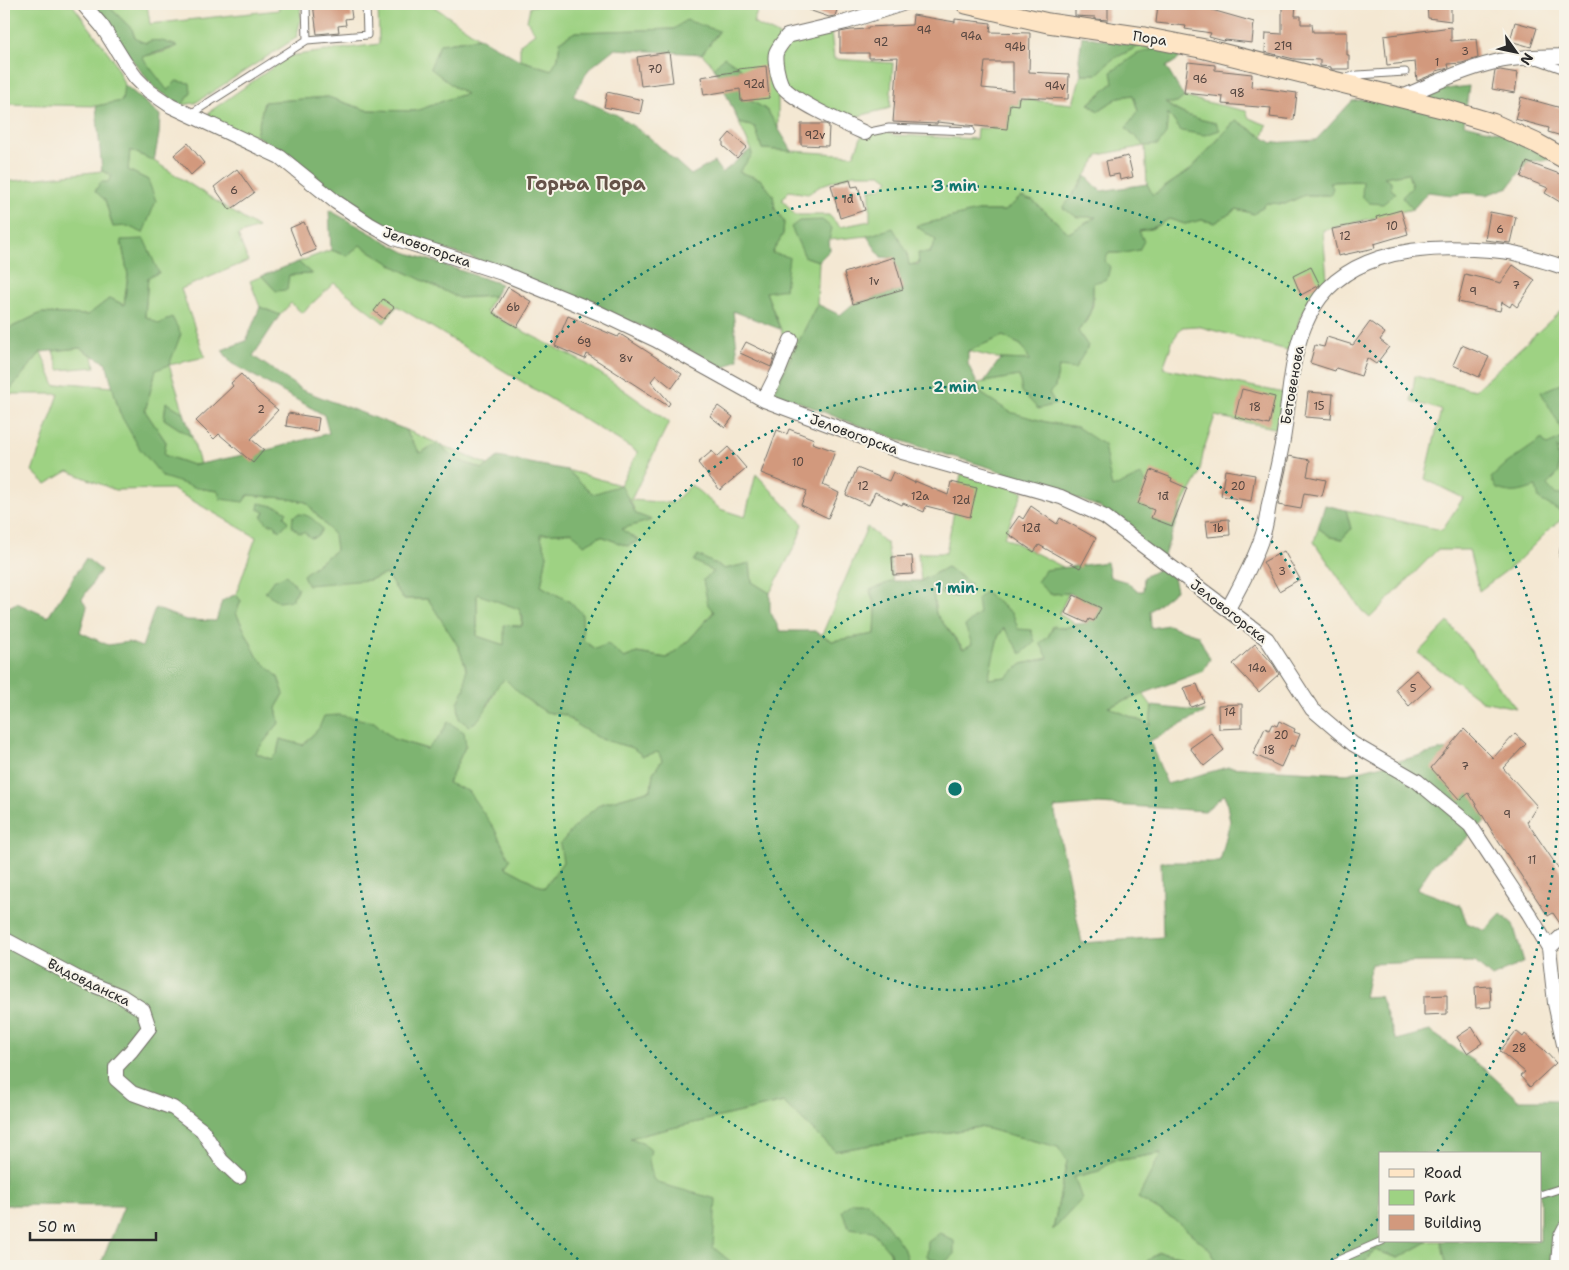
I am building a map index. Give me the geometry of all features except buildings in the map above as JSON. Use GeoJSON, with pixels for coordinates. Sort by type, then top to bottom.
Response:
{"type":"FeatureCollection","features":[{"type":"Feature","properties":{"kind":"street","name":"Јеловогорска"},"geometry":{"type":"LineString","coordinates":[[83,4],[102,26],[136,78],[149,91],[189,115],[280,157],[336,202],[394,238],[502,273],[599,313],[656,340],[764,400],[902,452],[1061,497],[1105,517],[1267,639],[1312,709],[1353,744],[1418,781],[1470,825],[1529,914],[1549,948],[1555,1003],[1565,1049]]}},
{"type":"Feature","properties":{"kind":"street"},"geometry":{"type":"LineString","coordinates":[[865,133],[801,101],[781,84],[776,68],[776,53],[787,36],[846,22],[902,4]]}},
{"type":"Feature","properties":{"kind":"street","name":"Пора"},"geometry":{"type":"LineString","coordinates":[[966,4],[1041,22],[1206,48],[1333,82],[1442,108],[1492,123],[1565,158]]}},
{"type":"Feature","properties":{"kind":"street"},"geometry":{"type":"LineString","coordinates":[[1400,98],[1446,78],[1495,62],[1527,57],[1565,56]]}},
{"type":"Feature","properties":{"kind":"street","name":"Бетовенова"},"geometry":{"type":"LineString","coordinates":[[1228,609],[1262,537],[1282,445],[1295,357],[1303,329],[1319,297],[1331,285],[1366,263],[1402,251],[1426,248],[1496,250],[1518,254],[1565,268]]}},
{"type":"Feature","properties":{"kind":"street"},"geometry":{"type":"LineString","coordinates":[[764,400],[791,340]]}},
{"type":"Feature","properties":{"kind":"street"},"geometry":{"type":"LineString","coordinates":[[1549,948],[1565,933]]}},
{"type":"Feature","properties":{"kind":"street","name":"Видовданска"},"geometry":{"type":"LineString","coordinates":[[4,939],[81,980],[121,996],[143,1010],[149,1028],[116,1067],[116,1079],[132,1093],[173,1108],[202,1130],[221,1160],[239,1178]]}},
{"type":"Feature","properties":{"kind":"street"},"geometry":{"type":"LineString","coordinates":[[1558,1266],[1560,1238],[1565,1228]]}},
{"type":"Feature","properties":{"kind":"lane"},"geometry":{"type":"LineString","coordinates":[[306,4],[307,40]]}},
{"type":"Feature","properties":{"kind":"lane"},"geometry":{"type":"LineString","coordinates":[[189,115],[307,40],[367,35],[366,4]]}},
{"type":"Feature","properties":{"kind":"lane"},"geometry":{"type":"LineString","coordinates":[[1527,57],[1565,70]]}},
{"type":"Feature","properties":{"kind":"lane"},"geometry":{"type":"LineString","coordinates":[[1333,82],[1358,75],[1405,72]]}},
{"type":"Feature","properties":{"kind":"lane"},"geometry":{"type":"LineString","coordinates":[[865,133],[889,128],[971,131]]}},
{"type":"Feature","properties":{"kind":"lane"},"geometry":{"type":"LineString","coordinates":[[1565,544],[1563,556],[1565,561]]}},
{"type":"Feature","properties":{"kind":"lane"},"geometry":{"type":"LineString","coordinates":[[1542,1194],[1565,1187]]}},
{"type":"Feature","properties":{"kind":"lane"},"geometry":{"type":"LineString","coordinates":[[1332,1266],[1334,1262],[1380,1242]]}},
{"type":"Feature","properties":{"kind":"green space"},"geometry":{"type":"Polygon","coordinates":[[[4,4],[72,4],[113,59],[124,84],[123,101],[96,106],[4,104],[4,4]]]}},
{"type":"Feature","properties":{"kind":"green space"},"geometry":{"type":"Polygon","coordinates":[[[89,4],[106,4],[132,29],[135,38],[140,41],[146,43],[150,41],[166,42],[178,46],[142,57],[168,91],[176,81],[190,83],[191,93],[182,105],[154,88],[89,4]]]}},
{"type":"Feature","properties":{"kind":"green space"},"geometry":{"type":"Polygon","coordinates":[[[106,4],[147,4],[150,24],[279,10],[278,4],[300,4],[301,19],[296,38],[195,103],[182,105],[168,92],[141,57],[176,47],[165,42],[150,41],[146,43],[135,38],[132,29],[106,4]]]}},
{"type":"Feature","properties":{"kind":"green space"},"geometry":{"type":"Polygon","coordinates":[[[378,4],[430,4],[480,38],[440,44],[453,86],[467,94],[416,111],[366,110],[328,97],[264,102],[256,136],[208,122],[209,112],[289,56],[379,44],[378,4]]]}},
{"type":"Feature","properties":{"kind":"green space"},"geometry":{"type":"Polygon","coordinates":[[[544,4],[760,4],[753,23],[791,41],[831,31],[834,59],[893,63],[890,108],[847,119],[778,87],[778,128],[767,110],[741,95],[724,57],[714,67],[702,54],[719,32],[674,29],[575,32],[560,41],[558,58],[552,70],[520,60],[520,44],[535,33],[527,21],[530,7],[544,4]]]}},
{"type":"Feature","properties":{"kind":"green space"},"geometry":{"type":"Polygon","coordinates":[[[686,20],[719,31],[702,54],[614,49],[589,69],[573,96],[617,115],[649,137],[691,175],[714,162],[722,173],[751,149],[752,155],[739,172],[760,179],[773,195],[775,209],[784,221],[783,234],[772,253],[789,257],[785,289],[766,292],[780,329],[733,311],[738,359],[724,368],[656,332],[470,257],[384,232],[282,150],[256,136],[264,102],[328,97],[366,110],[416,111],[466,94],[430,68],[440,44],[480,38],[520,60],[551,70],[558,58],[560,41],[575,32],[674,29],[686,20]]]}},
{"type":"Feature","properties":{"kind":"green space"},"geometry":{"type":"Polygon","coordinates":[[[1082,36],[1139,46],[1113,59],[1097,74],[1081,74],[1079,59],[1082,36]]]}},
{"type":"Feature","properties":{"kind":"green space"},"geometry":{"type":"Polygon","coordinates":[[[1139,46],[1158,48],[1089,104],[1098,111],[1119,97],[1133,95],[1138,111],[1168,112],[1181,131],[1216,123],[1189,116],[1164,102],[1177,103],[1184,97],[1246,111],[1249,118],[1267,125],[1263,137],[1236,120],[1190,170],[1153,195],[1147,184],[1145,146],[1099,155],[1064,208],[1097,217],[1069,233],[1033,201],[1021,197],[1005,211],[977,211],[917,226],[936,240],[926,257],[915,264],[909,265],[893,229],[867,236],[829,240],[792,227],[805,257],[819,261],[817,304],[774,392],[785,340],[766,292],[772,253],[783,234],[784,221],[775,209],[773,195],[760,179],[739,172],[752,155],[739,123],[755,127],[762,149],[854,155],[862,135],[884,130],[894,135],[976,139],[977,128],[1007,129],[1010,104],[1018,105],[1019,99],[1073,104],[1081,74],[1097,74],[1113,59],[1139,46]],[[854,174],[822,185],[808,194],[789,191],[782,199],[795,215],[829,215],[840,227],[870,221],[870,190],[881,188],[889,180],[881,174],[854,174]]]}},
{"type":"Feature","properties":{"kind":"green space"},"geometry":{"type":"Polygon","coordinates":[[[1158,48],[1178,50],[1179,59],[1166,67],[1184,97],[1177,103],[1165,103],[1189,116],[1216,123],[1220,130],[1205,135],[1181,131],[1168,113],[1166,134],[1158,145],[1145,146],[1126,128],[1138,111],[1133,95],[1119,97],[1098,111],[1089,104],[1113,83],[1111,72],[1137,54],[1158,48]]]}},
{"type":"Feature","properties":{"kind":"green space"},"geometry":{"type":"Polygon","coordinates":[[[724,57],[751,75],[741,95],[767,110],[792,151],[762,149],[755,127],[739,123],[714,67],[724,57]]]}},
{"type":"Feature","properties":{"kind":"green space"},"geometry":{"type":"Polygon","coordinates":[[[124,84],[160,115],[154,161],[130,150],[128,170],[148,180],[156,201],[143,233],[127,226],[113,227],[105,200],[95,191],[101,182],[108,182],[112,175],[102,171],[96,106],[122,101],[124,84]]]}},
{"type":"Feature","properties":{"kind":"green space"},"geometry":{"type":"Polygon","coordinates":[[[1469,86],[1464,124],[1565,148],[1565,158],[1527,162],[1509,187],[1486,195],[1468,193],[1452,195],[1428,192],[1413,209],[1402,197],[1412,187],[1408,173],[1384,177],[1391,181],[1391,189],[1396,193],[1383,204],[1369,203],[1362,196],[1363,181],[1329,182],[1333,188],[1330,195],[1305,195],[1285,204],[1267,203],[1254,214],[1237,209],[1215,223],[1202,220],[1185,224],[1169,219],[1151,229],[1139,231],[1144,241],[1139,250],[1125,253],[1108,253],[1105,261],[1110,267],[1107,279],[1093,283],[1091,308],[1087,319],[1078,331],[1088,346],[1075,369],[1059,367],[1055,387],[1049,393],[1056,404],[1038,409],[1022,392],[1019,376],[984,382],[1000,359],[1030,360],[1021,345],[1003,336],[968,351],[968,364],[982,394],[1010,412],[1046,422],[1077,427],[1104,445],[1112,488],[1141,475],[1165,507],[1182,506],[1159,569],[1100,507],[988,467],[917,446],[846,421],[774,392],[817,304],[840,315],[853,304],[903,289],[894,258],[881,257],[867,236],[893,228],[907,252],[909,265],[919,264],[918,253],[930,253],[936,240],[916,226],[977,211],[1005,211],[1021,197],[1033,201],[1069,233],[1096,217],[1077,217],[1063,208],[1086,176],[1101,191],[1147,184],[1153,195],[1190,170],[1236,120],[1272,143],[1316,140],[1352,101],[1469,86]]]}},
{"type":"Feature","properties":{"kind":"green space"},"geometry":{"type":"Polygon","coordinates":[[[130,150],[154,161],[258,228],[238,235],[248,261],[181,289],[205,357],[169,365],[184,413],[166,403],[164,419],[192,437],[200,464],[193,465],[164,455],[166,442],[145,411],[156,370],[159,324],[145,316],[148,277],[121,240],[128,275],[124,305],[110,298],[89,315],[41,313],[4,331],[4,182],[102,171],[112,175],[106,195],[107,207],[113,227],[148,180],[128,170],[130,150]]]}},
{"type":"Feature","properties":{"kind":"green space"},"geometry":{"type":"Polygon","coordinates":[[[1408,173],[1412,187],[1403,197],[1413,209],[1323,230],[1327,280],[1300,317],[1291,351],[1197,326],[1182,327],[1173,340],[1163,368],[1284,393],[1279,429],[1215,416],[1204,449],[1199,476],[1182,506],[1165,507],[1112,488],[1077,427],[1010,413],[982,394],[978,383],[1019,376],[1055,403],[1049,393],[1055,387],[1059,367],[1078,331],[1087,320],[1093,305],[1093,282],[1108,253],[1125,253],[1139,231],[1151,229],[1169,219],[1185,224],[1202,220],[1215,223],[1237,209],[1254,214],[1267,203],[1285,204],[1305,195],[1330,195],[1328,182],[1363,181],[1391,189],[1384,177],[1408,173]]]}},
{"type":"Feature","properties":{"kind":"green space"},"geometry":{"type":"Polygon","coordinates":[[[329,210],[405,252],[501,284],[494,296],[459,298],[399,269],[360,245],[348,256],[331,250],[329,210]]]}},
{"type":"Feature","properties":{"kind":"green space"},"geometry":{"type":"Polygon","coordinates":[[[822,220],[832,228],[829,240],[830,250],[819,261],[805,257],[791,227],[799,221],[822,220]]]}},
{"type":"Feature","properties":{"kind":"green space"},"geometry":{"type":"Polygon","coordinates":[[[144,239],[159,273],[148,277],[145,316],[159,324],[172,317],[181,334],[169,365],[156,370],[145,411],[166,442],[164,455],[193,465],[271,449],[329,433],[324,415],[231,363],[222,350],[246,341],[260,307],[280,315],[253,356],[302,390],[404,429],[420,453],[438,443],[454,459],[483,469],[498,457],[567,470],[593,494],[621,485],[636,514],[652,520],[621,529],[639,541],[627,546],[601,536],[584,545],[572,532],[540,534],[547,555],[541,586],[570,602],[582,613],[583,640],[595,649],[608,644],[624,658],[637,653],[667,658],[689,640],[714,612],[708,605],[703,580],[714,572],[694,561],[698,555],[725,569],[750,563],[752,582],[770,593],[770,611],[780,631],[815,631],[832,641],[875,634],[876,610],[870,590],[893,581],[921,581],[947,567],[971,584],[956,597],[933,592],[936,614],[963,649],[972,644],[965,626],[979,614],[977,599],[985,592],[1013,614],[1018,629],[1031,630],[1035,642],[1021,654],[1004,628],[998,637],[988,679],[1006,677],[1022,664],[1048,658],[1040,643],[1048,637],[1054,626],[1065,628],[1087,623],[1089,619],[1094,621],[1100,608],[1069,593],[1050,594],[1037,582],[1045,570],[1107,562],[1110,577],[1127,582],[1137,591],[1143,591],[1144,577],[1159,569],[1172,574],[1176,590],[1150,611],[1151,628],[1168,625],[1198,635],[1210,659],[1203,671],[1108,707],[1150,725],[1152,706],[1205,712],[1150,741],[1167,784],[1228,767],[1347,774],[1446,749],[1461,779],[1494,813],[1463,842],[1434,863],[1417,889],[1460,905],[1467,923],[1485,931],[1501,914],[1513,924],[1524,962],[1492,977],[1475,962],[1371,964],[1364,997],[1380,996],[1396,1040],[1430,1031],[1486,1070],[1518,1100],[1565,1100],[1565,1266],[1447,1266],[1441,1242],[1542,1242],[1542,1152],[1379,1152],[1379,1242],[1427,1242],[1398,1258],[1375,1250],[1361,1266],[1220,1266],[1209,1249],[1174,1219],[1138,1198],[1161,1153],[1112,1161],[1099,1171],[1074,1177],[1082,1199],[1053,1230],[1067,1161],[1058,1147],[980,1127],[835,1151],[783,1102],[630,1138],[642,1142],[651,1149],[649,1160],[653,1179],[661,1184],[716,1199],[713,1247],[734,1266],[100,1266],[124,1206],[4,1205],[4,609],[17,603],[48,617],[86,558],[101,570],[82,599],[87,607],[80,632],[108,645],[128,642],[142,647],[155,608],[186,620],[216,621],[222,601],[236,594],[241,601],[236,613],[257,656],[278,677],[284,694],[276,708],[279,723],[255,753],[271,759],[277,753],[280,739],[303,745],[319,728],[324,716],[339,715],[374,722],[393,739],[427,749],[440,736],[448,722],[464,732],[466,745],[448,783],[468,791],[494,828],[510,860],[505,867],[544,888],[563,862],[560,844],[578,823],[600,804],[651,790],[653,773],[662,760],[658,752],[643,756],[633,748],[601,739],[580,727],[565,715],[546,712],[523,697],[505,679],[499,684],[485,710],[476,721],[469,726],[459,719],[458,703],[465,688],[466,667],[458,646],[428,599],[403,599],[386,574],[369,580],[307,585],[303,575],[336,550],[334,535],[306,502],[248,495],[243,502],[220,499],[218,491],[197,488],[163,477],[140,449],[120,414],[106,363],[80,348],[41,352],[4,397],[4,331],[41,313],[88,315],[110,298],[124,305],[128,275],[121,240],[144,239]],[[477,594],[477,636],[504,645],[504,625],[522,626],[523,617],[519,609],[477,594]],[[1225,794],[1205,811],[1099,804],[1054,808],[1082,943],[1163,937],[1161,862],[1220,862],[1230,821],[1225,794]]]}},
{"type":"Feature","properties":{"kind":"green space"},"geometry":{"type":"Polygon","coordinates":[[[360,245],[399,269],[459,298],[494,296],[486,312],[587,364],[669,422],[631,500],[673,503],[691,485],[720,509],[745,517],[756,474],[803,524],[797,542],[770,593],[752,582],[750,563],[725,569],[698,556],[695,561],[715,572],[714,611],[689,640],[667,658],[637,653],[624,658],[595,650],[583,640],[570,602],[541,586],[547,555],[540,534],[572,532],[601,536],[627,546],[639,541],[620,529],[651,520],[636,514],[630,500],[593,494],[567,470],[620,485],[638,452],[397,306],[384,323],[334,283],[302,313],[291,303],[280,315],[260,307],[250,281],[262,276],[276,291],[289,275],[311,274],[298,262],[331,250],[348,256],[360,245]]]}},
{"type":"Feature","properties":{"kind":"green space"},"geometry":{"type":"Polygon","coordinates":[[[298,262],[312,274],[289,275],[287,290],[276,291],[262,276],[298,262]]]}},
{"type":"Feature","properties":{"kind":"green space"},"geometry":{"type":"Polygon","coordinates":[[[1565,307],[1565,517],[1552,527],[1514,565],[1479,591],[1469,550],[1437,550],[1370,618],[1362,611],[1314,542],[1318,528],[1331,537],[1342,539],[1351,529],[1346,510],[1442,530],[1463,498],[1425,479],[1441,410],[1411,401],[1415,376],[1475,390],[1565,307]]]}},
{"type":"Feature","properties":{"kind":"green space"},"geometry":{"type":"Polygon","coordinates":[[[1003,336],[1021,345],[1030,360],[1000,359],[968,351],[1003,336]]]}},
{"type":"Feature","properties":{"kind":"green space"},"geometry":{"type":"Polygon","coordinates":[[[80,348],[93,356],[95,367],[59,370],[53,351],[80,348]]]}},
{"type":"Feature","properties":{"kind":"green space"},"geometry":{"type":"Polygon","coordinates":[[[41,352],[55,386],[69,383],[113,387],[120,414],[197,488],[218,491],[243,502],[248,495],[306,502],[335,535],[336,550],[303,575],[369,580],[386,574],[403,599],[428,599],[456,642],[465,666],[467,678],[465,689],[458,703],[488,706],[498,684],[505,679],[523,697],[546,712],[565,715],[580,727],[601,739],[633,748],[643,756],[658,751],[662,760],[653,773],[651,790],[600,804],[544,888],[505,867],[494,828],[484,816],[448,783],[466,745],[448,722],[440,736],[428,749],[393,739],[374,722],[319,728],[303,745],[280,739],[277,753],[271,759],[255,753],[279,723],[276,708],[284,694],[278,677],[257,656],[236,613],[241,601],[236,594],[256,537],[172,489],[115,490],[68,471],[46,484],[32,471],[59,394],[6,394],[41,352]]]}},
{"type":"Feature","properties":{"kind":"green space"},"geometry":{"type":"Polygon","coordinates":[[[1565,382],[1565,437],[1541,392],[1565,382]]]}},
{"type":"Feature","properties":{"kind":"green space"},"geometry":{"type":"Polygon","coordinates":[[[166,402],[184,413],[192,437],[164,419],[166,402]]]}},
{"type":"Feature","properties":{"kind":"green space"},"geometry":{"type":"Polygon","coordinates":[[[404,429],[437,443],[420,453],[404,429]]]}},
{"type":"Feature","properties":{"kind":"green space"},"geometry":{"type":"Polygon","coordinates":[[[1565,437],[1565,455],[1557,447],[1559,473],[1547,485],[1556,495],[1565,493],[1565,513],[1539,499],[1536,487],[1517,492],[1497,489],[1491,478],[1506,464],[1542,439],[1547,445],[1565,437]]]}},
{"type":"Feature","properties":{"kind":"green space"},"geometry":{"type":"Polygon","coordinates":[[[439,444],[488,465],[483,469],[454,459],[439,444]]]}},
{"type":"Feature","properties":{"kind":"green space"},"geometry":{"type":"Polygon","coordinates":[[[961,474],[1023,491],[1004,537],[1065,568],[1046,570],[1050,594],[1069,593],[1059,614],[1076,624],[1065,628],[1053,626],[1048,637],[1048,658],[1022,664],[1007,677],[987,679],[998,637],[1004,628],[1018,629],[978,599],[979,614],[972,644],[964,649],[936,614],[933,592],[956,597],[970,584],[947,567],[921,581],[918,553],[946,553],[961,474]]]}},
{"type":"Feature","properties":{"kind":"green space"},"geometry":{"type":"Polygon","coordinates":[[[259,503],[279,507],[287,512],[284,516],[288,522],[280,531],[275,527],[275,524],[268,524],[262,517],[265,512],[258,509],[259,503]]]}},
{"type":"Feature","properties":{"kind":"green space"},"geometry":{"type":"Polygon","coordinates":[[[1325,505],[1346,510],[1351,529],[1342,539],[1331,537],[1318,528],[1325,505]]]}},
{"type":"Feature","properties":{"kind":"green space"},"geometry":{"type":"Polygon","coordinates":[[[298,514],[309,516],[317,523],[322,529],[318,536],[311,538],[304,532],[300,533],[292,527],[293,517],[298,514]]]}},
{"type":"Feature","properties":{"kind":"green space"},"geometry":{"type":"Polygon","coordinates":[[[867,527],[887,544],[893,581],[870,591],[876,610],[875,634],[832,641],[822,635],[867,527]]]}},
{"type":"Feature","properties":{"kind":"green space"},"geometry":{"type":"Polygon","coordinates":[[[286,575],[298,588],[292,600],[279,602],[265,592],[273,581],[286,575]]]}},
{"type":"Feature","properties":{"kind":"green space"},"geometry":{"type":"Polygon","coordinates":[[[477,593],[519,609],[522,620],[521,625],[504,645],[477,636],[477,593]]]}},
{"type":"Feature","properties":{"kind":"green space"},"geometry":{"type":"Polygon","coordinates":[[[1448,622],[1516,708],[1482,701],[1418,653],[1448,622]]]}},
{"type":"Feature","properties":{"kind":"green space"},"geometry":{"type":"Polygon","coordinates":[[[1143,694],[1152,706],[1150,725],[1108,707],[1143,694]]]}},
{"type":"Feature","properties":{"kind":"green space"},"geometry":{"type":"Polygon","coordinates":[[[784,1102],[835,1151],[980,1127],[1058,1147],[1067,1161],[1053,1229],[1074,1177],[1099,1171],[1112,1161],[1162,1153],[1138,1198],[1174,1219],[1209,1249],[1220,1266],[1185,1266],[1185,1257],[1159,1252],[1141,1266],[669,1266],[629,1138],[784,1102]]]}},
{"type":"Feature","properties":{"kind":"green space"},"geometry":{"type":"Polygon","coordinates":[[[852,1202],[867,1202],[879,1214],[903,1247],[909,1266],[892,1265],[890,1252],[872,1231],[849,1228],[842,1211],[852,1202]]]}},
{"type":"Feature","properties":{"kind":"green space"},"geometry":{"type":"Polygon","coordinates":[[[940,1233],[954,1241],[954,1254],[944,1263],[927,1257],[928,1242],[940,1233]]]}},
{"type":"Feature","properties":{"kind":"green space"},"geometry":{"type":"Polygon","coordinates":[[[1427,1242],[1441,1242],[1447,1266],[1361,1266],[1375,1250],[1398,1258],[1427,1242]]]}},
{"type":"Feature","properties":{"kind":"green space"},"geometry":{"type":"Polygon","coordinates":[[[1159,1252],[1185,1257],[1185,1266],[1141,1266],[1159,1252]]]}},
{"type":"Feature","properties":{"kind":"district","name":"Горња Пора"},"geometry":{"type":"Point","coordinates":[586,183]}}]}
